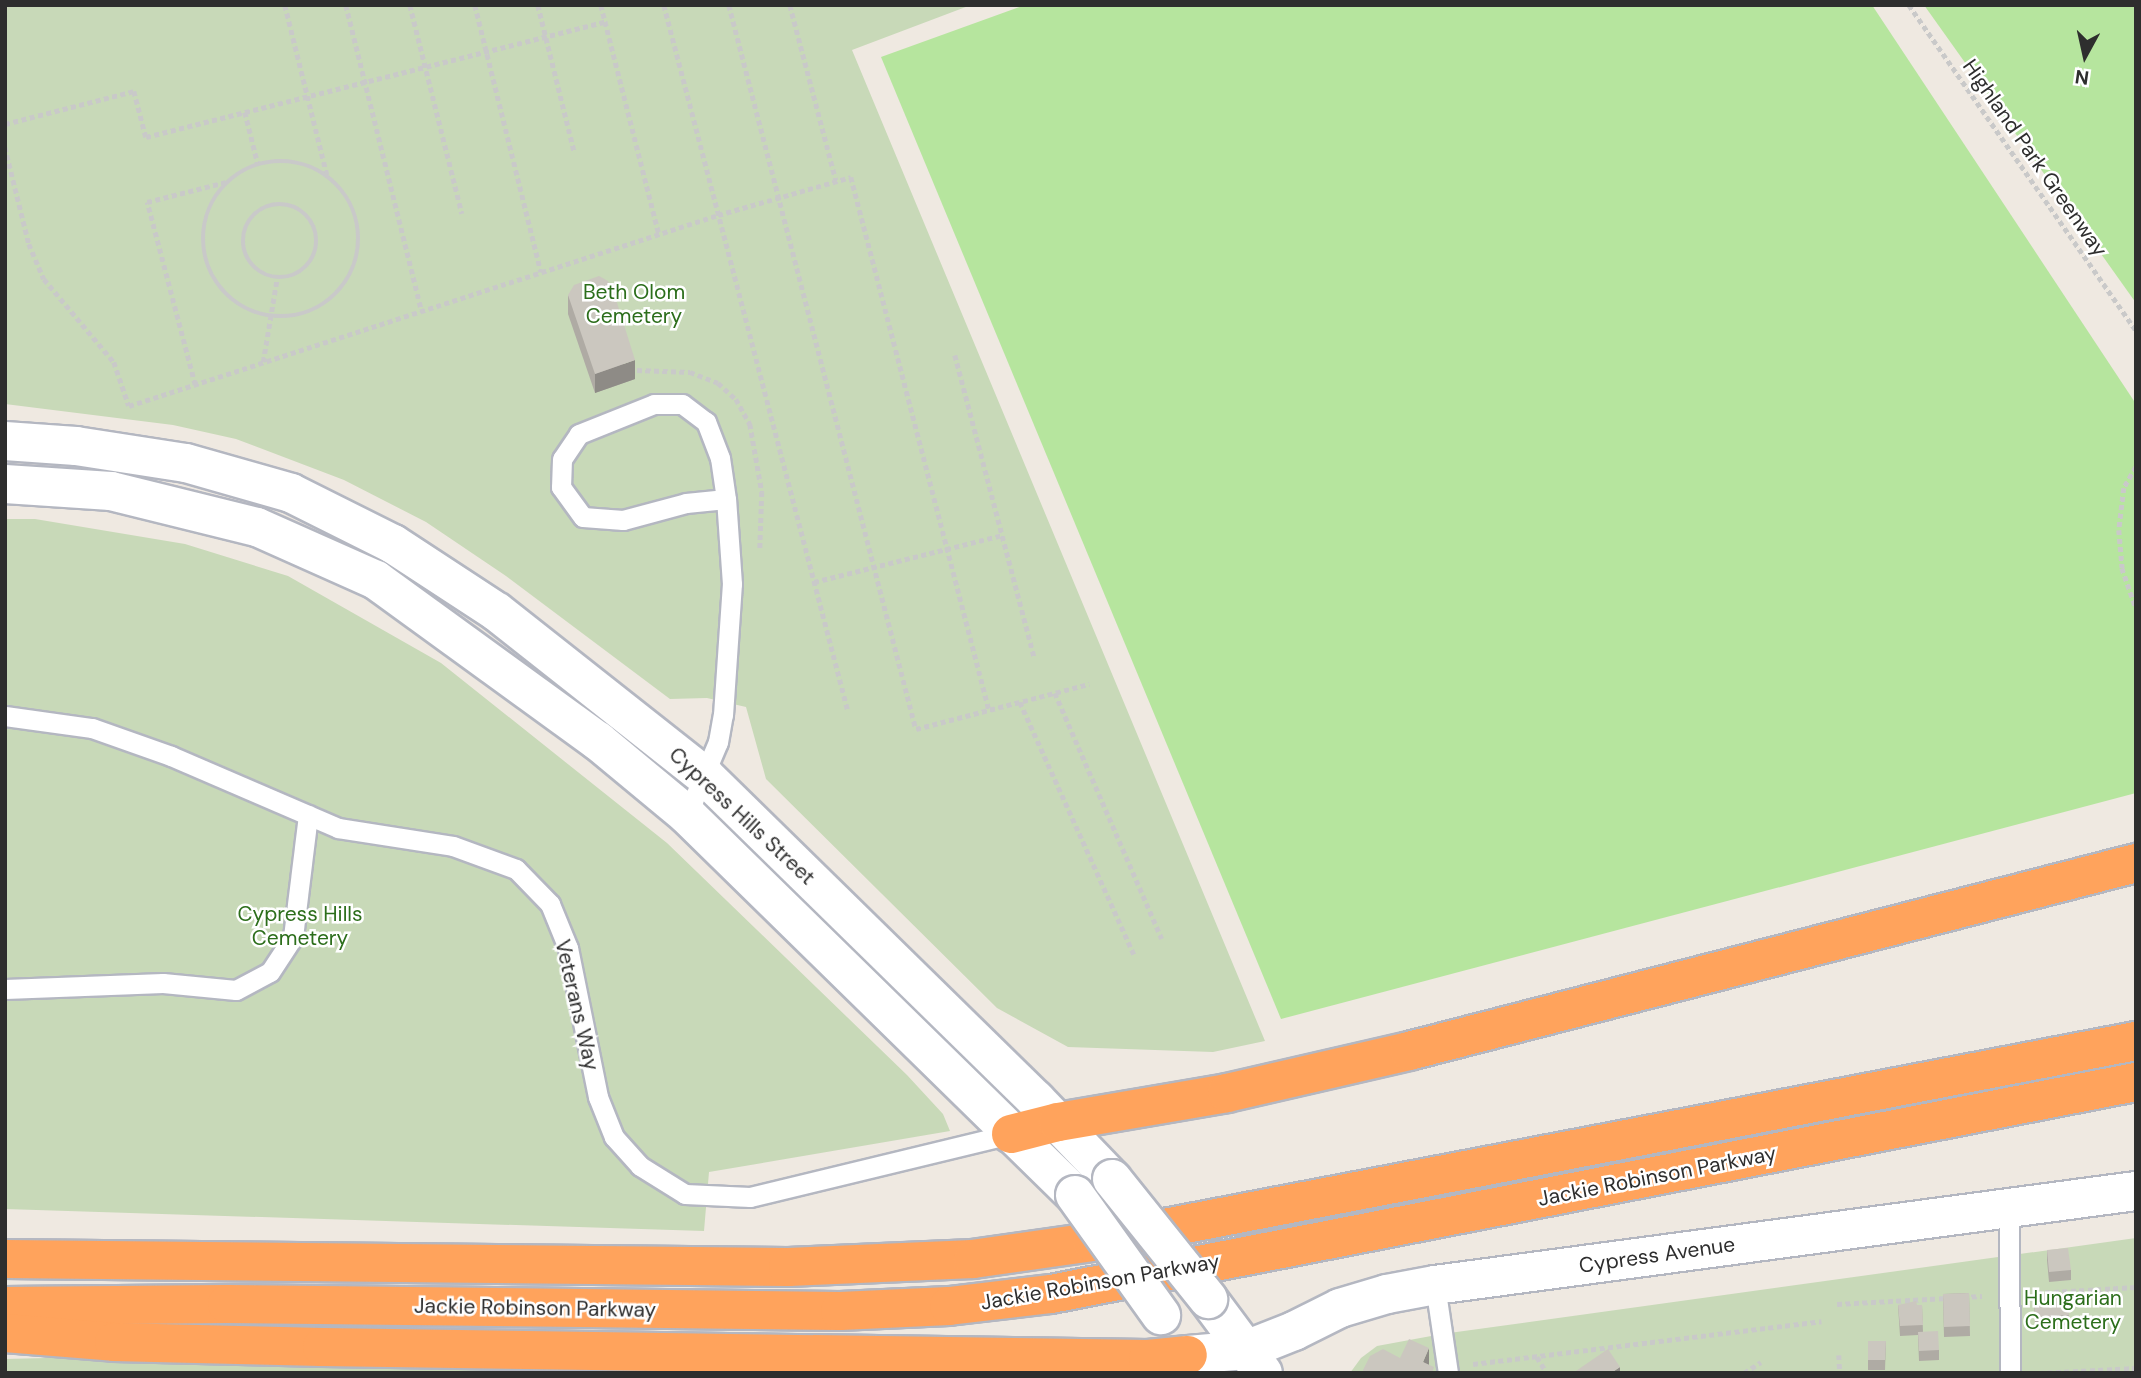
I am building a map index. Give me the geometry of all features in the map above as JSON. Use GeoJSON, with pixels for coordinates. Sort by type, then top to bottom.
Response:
{"type":"FeatureCollection","features":[{"type":"Feature","properties":{"kind":"highway"},"geometry":{"type":"LineString","coordinates":[[1012,1134],[1058,1122],[1318,1073],[2136,863]]}},
{"type":"Feature","properties":{"kind":"highway"},"geometry":{"type":"LineString","coordinates":[[1971,1071],[2136,1019]]}},
{"type":"Feature","properties":{"kind":"highway","name":"Jackie Robinson Parkway"},"geometry":{"type":"LineString","coordinates":[[5,1259],[788,1267],[973,1259],[1092,1242],[2136,1041]]}},
{"type":"Feature","properties":{"kind":"highway","name":"Jackie Robinson Parkway"},"geometry":{"type":"LineString","coordinates":[[5,1306],[227,1304],[840,1311],[949,1306],[1075,1290],[2136,1083]]}},
{"type":"Feature","properties":{"kind":"highway"},"geometry":{"type":"LineString","coordinates":[[5,1332],[114,1342],[1148,1359],[1194,1364]]}},
{"type":"Feature","properties":{"kind":"street","name":"Cypress Hills Street"},"geometry":{"type":"LineString","coordinates":[[5,441],[76,446],[186,463],[290,493],[393,544],[497,612],[705,776],[1058,1122],[1112,1179],[1255,1361]]}},
{"type":"Feature","properties":{"kind":"street","name":"Cypress Hills Street"},"geometry":{"type":"LineString","coordinates":[[5,484],[111,491],[257,527],[376,580],[598,741],[687,816],[1075,1195],[1194,1364]]}},
{"type":"Feature","properties":{"kind":"street","name":"Cypress Avenue"},"geometry":{"type":"LineString","coordinates":[[1194,1364],[1255,1361],[1294,1331],[1340,1308],[1387,1294],[1434,1285],[2136,1191]]}},
{"type":"Feature","properties":{"kind":"lane"},"geometry":{"type":"LineString","coordinates":[[687,816],[719,742],[723,715],[732,584],[726,499],[720,458],[706,422],[682,404],[654,404],[614,417],[579,434],[562,459],[561,487],[583,517],[623,520],[686,503],[726,499]]}},
{"type":"Feature","properties":{"kind":"lane","name":"Veterans Way"},"geometry":{"type":"LineString","coordinates":[[5,716],[92,728],[171,756],[338,828],[453,846],[516,869],[550,904],[568,948],[598,1097],[614,1137],[640,1166],[685,1194],[750,1197],[1012,1134]]}},
{"type":"Feature","properties":{"kind":"lane"},"geometry":{"type":"LineString","coordinates":[[5,989],[163,984],[236,990],[270,972],[293,937],[308,815]]}},
{"type":"Feature","properties":{"kind":"lane"},"geometry":{"type":"LineString","coordinates":[[2009,1208],[2010,1373]]}},
{"type":"Feature","properties":{"kind":"lane"},"geometry":{"type":"LineString","coordinates":[[1434,1285],[1448,1370]]}},
{"type":"Feature","properties":{"kind":"path"},"geometry":{"type":"LineString","coordinates":[[285,5],[327,175]]}},
{"type":"Feature","properties":{"kind":"path"},"geometry":{"type":"LineString","coordinates":[[346,5],[422,311]]}},
{"type":"Feature","properties":{"kind":"path"},"geometry":{"type":"LineString","coordinates":[[410,5],[462,214]]}},
{"type":"Feature","properties":{"kind":"path"},"geometry":{"type":"LineString","coordinates":[[475,5],[541,272]]}},
{"type":"Feature","properties":{"kind":"path"},"geometry":{"type":"LineString","coordinates":[[538,5],[574,151]]}},
{"type":"Feature","properties":{"kind":"path"},"geometry":{"type":"LineString","coordinates":[[601,5],[659,234]]}},
{"type":"Feature","properties":{"kind":"path"},"geometry":{"type":"LineString","coordinates":[[664,5],[848,711]]}},
{"type":"Feature","properties":{"kind":"path"},"geometry":{"type":"LineString","coordinates":[[729,5],[916,729],[1089,684]]}},
{"type":"Feature","properties":{"kind":"path"},"geometry":{"type":"LineString","coordinates":[[790,5],[836,180]]}},
{"type":"Feature","properties":{"kind":"path","name":"Highland Park Greenway"},"geometry":{"type":"LineString","coordinates":[[1909,5],[2136,330]]}},
{"type":"Feature","properties":{"kind":"path"},"geometry":{"type":"LineString","coordinates":[[5,124],[134,91],[146,137],[605,22]]}},
{"type":"Feature","properties":{"kind":"path"},"geometry":{"type":"LineString","coordinates":[[245,112],[258,164]]}},
{"type":"Feature","properties":{"kind":"path"},"geometry":{"type":"LineString","coordinates":[[5,147],[29,244],[44,279],[114,362],[129,406],[718,215],[851,177],[989,710]]}},
{"type":"Feature","properties":{"kind":"path"},"geometry":{"type":"LineString","coordinates":[[195,385],[147,202],[227,182],[258,164],[278,161],[304,164],[327,175],[346,194],[357,217],[360,243],[355,268],[342,290],[322,307],[298,317],[271,318],[246,310],[225,296],[210,274],[202,249],[203,223],[213,199],[227,182]]}},
{"type":"Feature","properties":{"kind":"path"},"geometry":{"type":"LineString","coordinates":[[274,203],[287,204],[308,215],[318,237],[317,249],[305,270],[294,276],[277,278],[258,271],[249,262],[243,238],[253,215],[274,203]]}},
{"type":"Feature","properties":{"kind":"path"},"geometry":{"type":"LineString","coordinates":[[262,363],[277,278]]}},
{"type":"Feature","properties":{"kind":"path"},"geometry":{"type":"LineString","coordinates":[[955,355],[1034,657]]}},
{"type":"Feature","properties":{"kind":"path"},"geometry":{"type":"LineString","coordinates":[[2136,467],[2124,488],[2119,530],[2122,568],[2136,607]]}},
{"type":"Feature","properties":{"kind":"path"},"geometry":{"type":"LineString","coordinates":[[814,582],[1002,534]]}},
{"type":"Feature","properties":{"kind":"path"},"geometry":{"type":"LineString","coordinates":[[1055,693],[1162,939]]}},
{"type":"Feature","properties":{"kind":"path"},"geometry":{"type":"LineString","coordinates":[[1020,702],[1134,955]]}},
{"type":"Feature","properties":{"kind":"path"},"geometry":{"type":"LineString","coordinates":[[1448,1370],[1821,1321]]}},
{"type":"Feature","properties":{"kind":"path"},"geometry":{"type":"LineString","coordinates":[[1839,1355],[1840,1373]]}},
{"type":"Feature","properties":{"kind":"path"},"geometry":{"type":"LineString","coordinates":[[1537,1357],[1547,1373]]}},
{"type":"Feature","properties":{"kind":"path"},"geometry":{"type":"LineString","coordinates":[[1744,1373],[1760,1362]]}},
{"type":"Feature","properties":{"kind":"path"},"geometry":{"type":"LineString","coordinates":[[2039,1373],[2136,1368]]}},
{"type":"Feature","properties":{"kind":"green space","name":"Beth Olom Cemetery"},"geometry":{"type":"Polygon","coordinates":[[[5,5],[971,5],[852,50],[1265,1041],[1213,1052],[1068,1047],[997,1008],[766,779],[746,707],[707,698],[670,699],[506,576],[426,522],[344,480],[236,439],[173,425],[5,404],[5,5]]]}},
{"type":"Feature","properties":{"kind":"green space"},"geometry":{"type":"Polygon","coordinates":[[[1025,5],[1872,5],[2136,404],[2136,793],[1281,1019],[881,57],[1025,5]]]}},
{"type":"Feature","properties":{"kind":"green space"},"geometry":{"type":"Polygon","coordinates":[[[1924,5],[2136,5],[2136,303],[1924,5]]]}},
{"type":"Feature","properties":{"kind":"green space","name":"Cypress Hills Cemetery"},"geometry":{"type":"Polygon","coordinates":[[[5,519],[35,519],[185,544],[288,576],[441,663],[667,843],[907,1075],[943,1114],[950,1131],[709,1172],[704,1231],[5,1209],[5,519]]]}},
{"type":"Feature","properties":{"kind":"green space","name":"Hungarian Cemetery"},"geometry":{"type":"Polygon","coordinates":[[[2136,1238],[2136,1373],[1350,1373],[1361,1358],[1377,1346],[1442,1334],[2136,1238]]]}},
{"type":"Feature","properties":{"kind":"green space"},"geometry":{"type":"Polygon","coordinates":[[[128,1356],[748,1373],[5,1373],[5,1359],[128,1356]]]}},
{"type":"Feature","properties":{"kind":"building"},"geometry":{"type":"Polygon","coordinates":[[[599,276],[608,281],[614,293],[635,360],[595,374],[568,295],[574,285],[599,276]]]}},
{"type":"Feature","properties":{"kind":"building"},"geometry":{"type":"Polygon","coordinates":[[[2068,1248],[2071,1270],[2049,1272],[2047,1250],[2068,1248]]]}},
{"type":"Feature","properties":{"kind":"building"},"geometry":{"type":"Polygon","coordinates":[[[1969,1293],[1970,1326],[1944,1327],[1943,1294],[1969,1293]]]}},
{"type":"Feature","properties":{"kind":"building"},"geometry":{"type":"Polygon","coordinates":[[[2068,1293],[2069,1315],[2035,1317],[2034,1294],[2068,1293]]]}},
{"type":"Feature","properties":{"kind":"building"},"geometry":{"type":"Polygon","coordinates":[[[1916,1301],[1917,1305],[1922,1305],[1923,1325],[1900,1326],[1898,1305],[1916,1301]]]}},
{"type":"Feature","properties":{"kind":"building"},"geometry":{"type":"Polygon","coordinates":[[[1938,1331],[1939,1350],[1919,1351],[1918,1332],[1938,1331]]]}},
{"type":"Feature","properties":{"kind":"building"},"geometry":{"type":"Polygon","coordinates":[[[1409,1339],[1429,1348],[1423,1362],[1434,1367],[1432,1373],[1364,1373],[1370,1356],[1383,1349],[1400,1358],[1409,1339]]]}},
{"type":"Feature","properties":{"kind":"building"},"geometry":{"type":"Polygon","coordinates":[[[1868,1341],[1886,1341],[1885,1360],[1868,1360],[1868,1341]]]}},
{"type":"Feature","properties":{"kind":"building"},"geometry":{"type":"Polygon","coordinates":[[[1608,1349],[1620,1367],[1611,1373],[1573,1373],[1608,1349]]]}}]}
